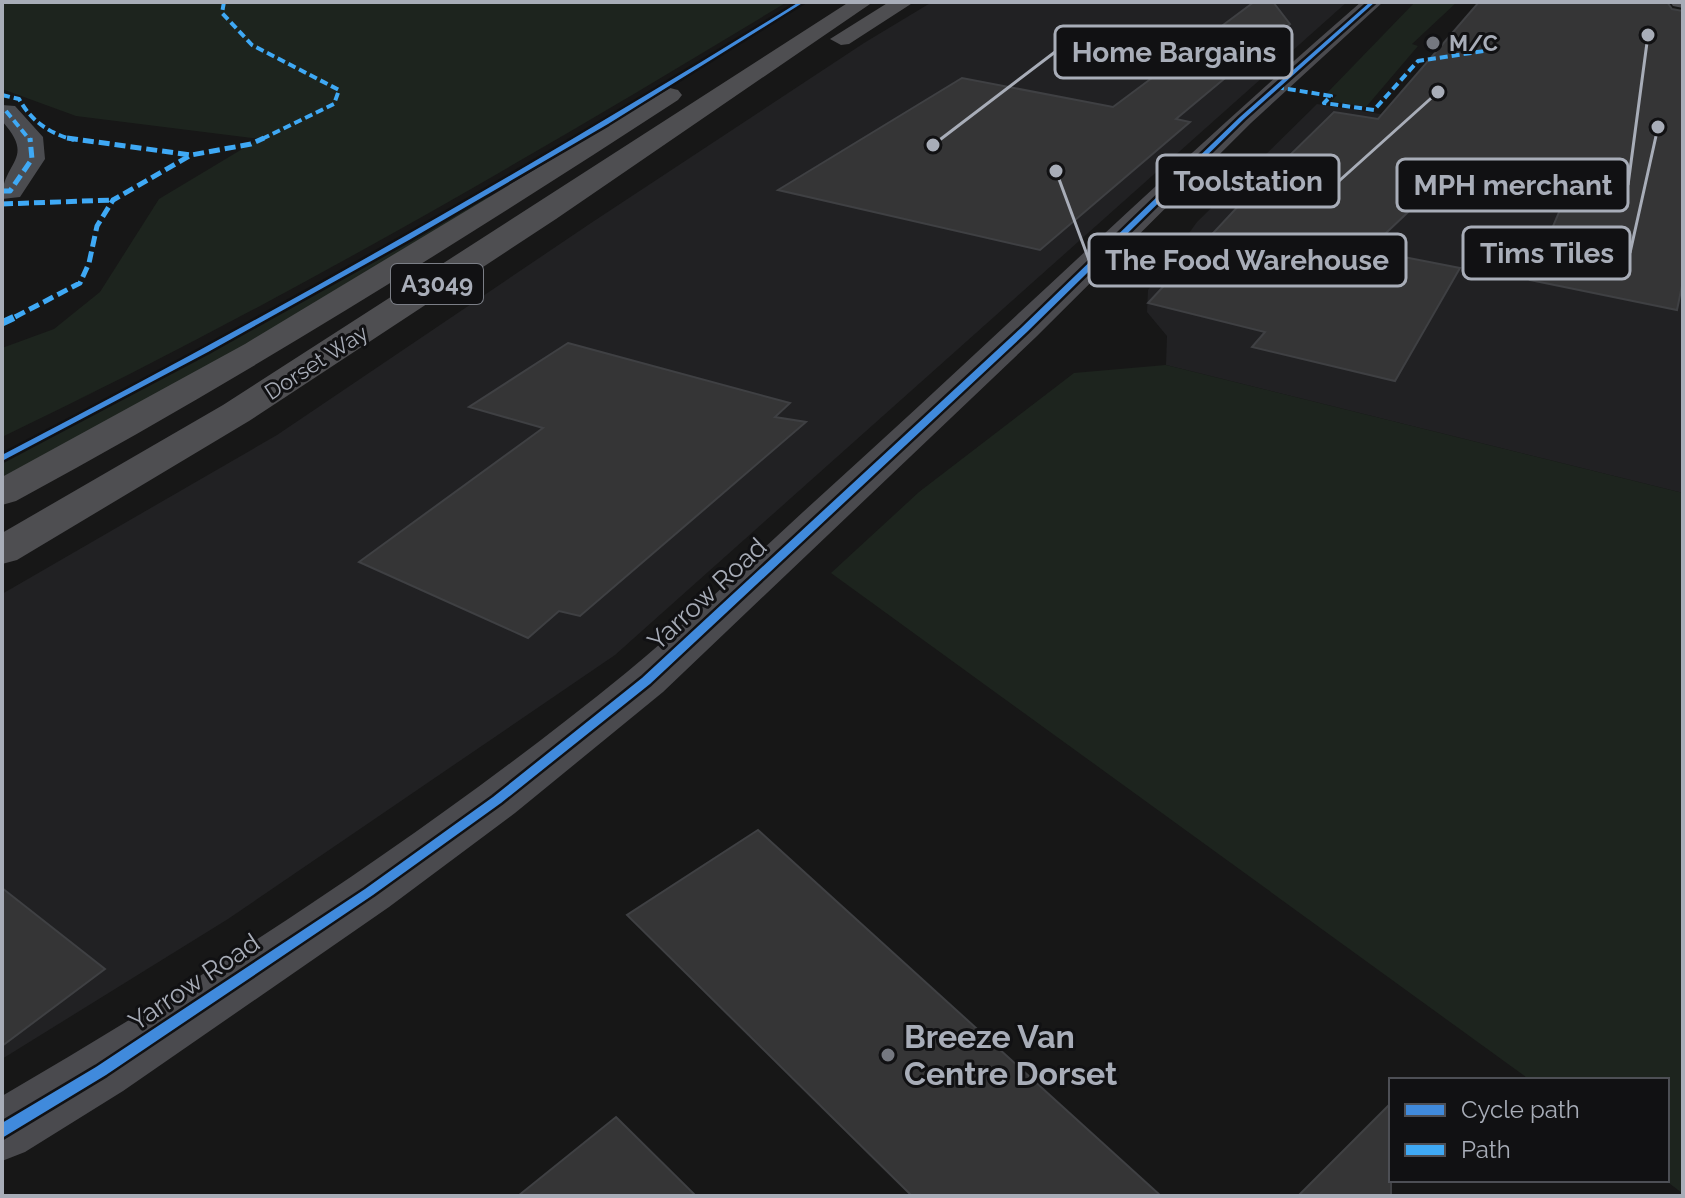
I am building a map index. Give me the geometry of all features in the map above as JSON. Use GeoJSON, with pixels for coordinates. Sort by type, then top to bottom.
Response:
{"type":"FeatureCollection","features":[{"type":"Feature","properties":{"kind":"highway","name":"Dorset Way"},"geometry":{"type":"LineString","coordinates":[[2,493],[118,432],[505,200],[817,2]]}},
{"type":"Feature","properties":{"kind":"highway","name":"Dorset Way"},"geometry":{"type":"LineString","coordinates":[[2,551],[170,452],[546,213],[863,2]]}},
{"type":"Feature","properties":{"kind":"highway"},"geometry":{"type":"LineString","coordinates":[[170,452],[274,407],[413,321],[833,44],[904,2]]}},
{"type":"Feature","properties":{"kind":"street","name":"Yarrow Road"},"geometry":{"type":"LineString","coordinates":[[2,1131],[101,1071],[369,892],[497,800],[646,681],[1024,330],[1242,118],[1373,2]]}},
{"type":"Feature","properties":{"kind":"street"},"geometry":{"type":"LineString","coordinates":[[5,194],[32,159],[30,137],[6,111]]}},
{"type":"Feature","properties":{"kind":"shaded area"},"geometry":{"type":"Polygon","coordinates":[[[2,2],[787,2],[594,117],[302,284],[2,437],[2,348],[54,329],[100,292],[159,199],[259,139],[76,116],[2,89],[2,2]]]}},
{"type":"Feature","properties":{"kind":"shaded area"},"geometry":{"type":"Polygon","coordinates":[[[932,2],[1347,2],[615,655],[228,919],[2,1059],[2,594],[277,435],[591,223],[864,43],[932,2]]]}},
{"type":"Feature","properties":{"kind":"shaded area"},"geometry":{"type":"Polygon","coordinates":[[[1415,2],[1457,2],[1412,44],[1418,46],[1366,107],[1331,101],[1337,95],[1327,93],[1415,2]]]}},
{"type":"Feature","properties":{"kind":"shaded area"},"geometry":{"type":"Polygon","coordinates":[[[1317,104],[1683,162],[1683,493],[1166,365],[1167,336],[1147,312],[1148,290],[1197,222],[1317,104]]]}},
{"type":"Feature","properties":{"kind":"shaded area"},"geometry":{"type":"Polygon","coordinates":[[[481,196],[505,200],[2,493],[2,458],[150,382],[481,196]]]}},
{"type":"Feature","properties":{"kind":"shaded area"},"geometry":{"type":"Polygon","coordinates":[[[1166,365],[1683,493],[1683,1196],[1679,1196],[1682,1193],[1668,1182],[1669,1078],[1527,1078],[831,573],[919,492],[1074,373],[1166,365]]]}},
{"type":"Feature","properties":{"kind":"building"},"geometry":{"type":"Polygon","coordinates":[[[1254,2],[1273,2],[1290,24],[1176,119],[1190,122],[1040,250],[778,190],[962,78],[1113,107],[1254,2]]]}},
{"type":"Feature","properties":{"kind":"building"},"geometry":{"type":"Polygon","coordinates":[[[1479,2],[1667,2],[1672,9],[1683,11],[1683,281],[1677,310],[1530,280],[1578,168],[1460,163],[1368,250],[1460,268],[1395,381],[1252,347],[1265,332],[1148,303],[1243,201],[1334,112],[1378,119],[1479,2]]]}},
{"type":"Feature","properties":{"kind":"building"},"geometry":{"type":"Polygon","coordinates":[[[568,343],[790,403],[775,417],[806,422],[580,616],[559,611],[528,638],[359,562],[543,428],[469,407],[568,343]]]}},
{"type":"Feature","properties":{"kind":"building","name":"Breeze Van Centre Dorset"},"geometry":{"type":"Polygon","coordinates":[[[758,830],[1161,1196],[912,1196],[627,915],[758,830]]]}},
{"type":"Feature","properties":{"kind":"building"},"geometry":{"type":"Polygon","coordinates":[[[2,888],[105,969],[2,1046],[2,888]]]}},
{"type":"Feature","properties":{"kind":"building"},"geometry":{"type":"Polygon","coordinates":[[[1389,1105],[1391,1196],[1298,1196],[1389,1105]]]}},
{"type":"Feature","properties":{"kind":"building"},"geometry":{"type":"Polygon","coordinates":[[[616,1117],[696,1196],[518,1196],[616,1117]]]}},
{"type":"Feature","properties":{"kind":"marked path"},"geometry":{"type":"LineString","coordinates":[[2,323],[80,283],[89,263],[97,226],[113,200],[191,155],[251,144],[334,104],[339,90],[252,45],[222,13],[224,2]]}},
{"type":"Feature","properties":{"kind":"marked path"},"geometry":{"type":"LineString","coordinates":[[1276,87],[1331,96],[1324,103],[1374,110],[1418,61],[1484,51]]}},
{"type":"Feature","properties":{"kind":"marked path"},"geometry":{"type":"LineString","coordinates":[[2,95],[19,99],[29,117],[46,129],[69,138],[122,148],[191,155]]}},
{"type":"Feature","properties":{"kind":"marked path"},"geometry":{"type":"LineString","coordinates":[[2,191],[10,191],[32,159],[30,137],[6,111]]}},
{"type":"Feature","properties":{"kind":"marked path"},"geometry":{"type":"LineString","coordinates":[[2,204],[113,200]]}},
{"type":"Feature","properties":{"kind":"cycle path"},"geometry":{"type":"LineString","coordinates":[[2,458],[206,351],[407,239],[802,2]]}},
{"type":"Feature","properties":{"kind":"cycle path"},"geometry":{"type":"LineString","coordinates":[[2,1131],[101,1071],[369,892],[497,800],[646,681],[1024,330],[1242,118],[1373,2]]}},
{"type":"Feature","properties":{"kind":"place","name":"MPH merchant"},"geometry":{"type":"Point","coordinates":[1648,35]}},
{"type":"Feature","properties":{"kind":"place","name":"M/C"},"geometry":{"type":"Point","coordinates":[1433,43]}},
{"type":"Feature","properties":{"kind":"place","name":"Toolstation"},"geometry":{"type":"Point","coordinates":[1438,92]}},
{"type":"Feature","properties":{"kind":"place","name":"Tims Tiles"},"geometry":{"type":"Point","coordinates":[1658,127]}},
{"type":"Feature","properties":{"kind":"place","name":"Home Bargains"},"geometry":{"type":"Point","coordinates":[933,145]}},
{"type":"Feature","properties":{"kind":"place","name":"The Food Warehouse"},"geometry":{"type":"Point","coordinates":[1056,171]}},
{"type":"Feature","properties":{"kind":"place","name":"Breeze Van Centre Dorset"},"geometry":{"type":"Point","coordinates":[888,1055]}}]}
